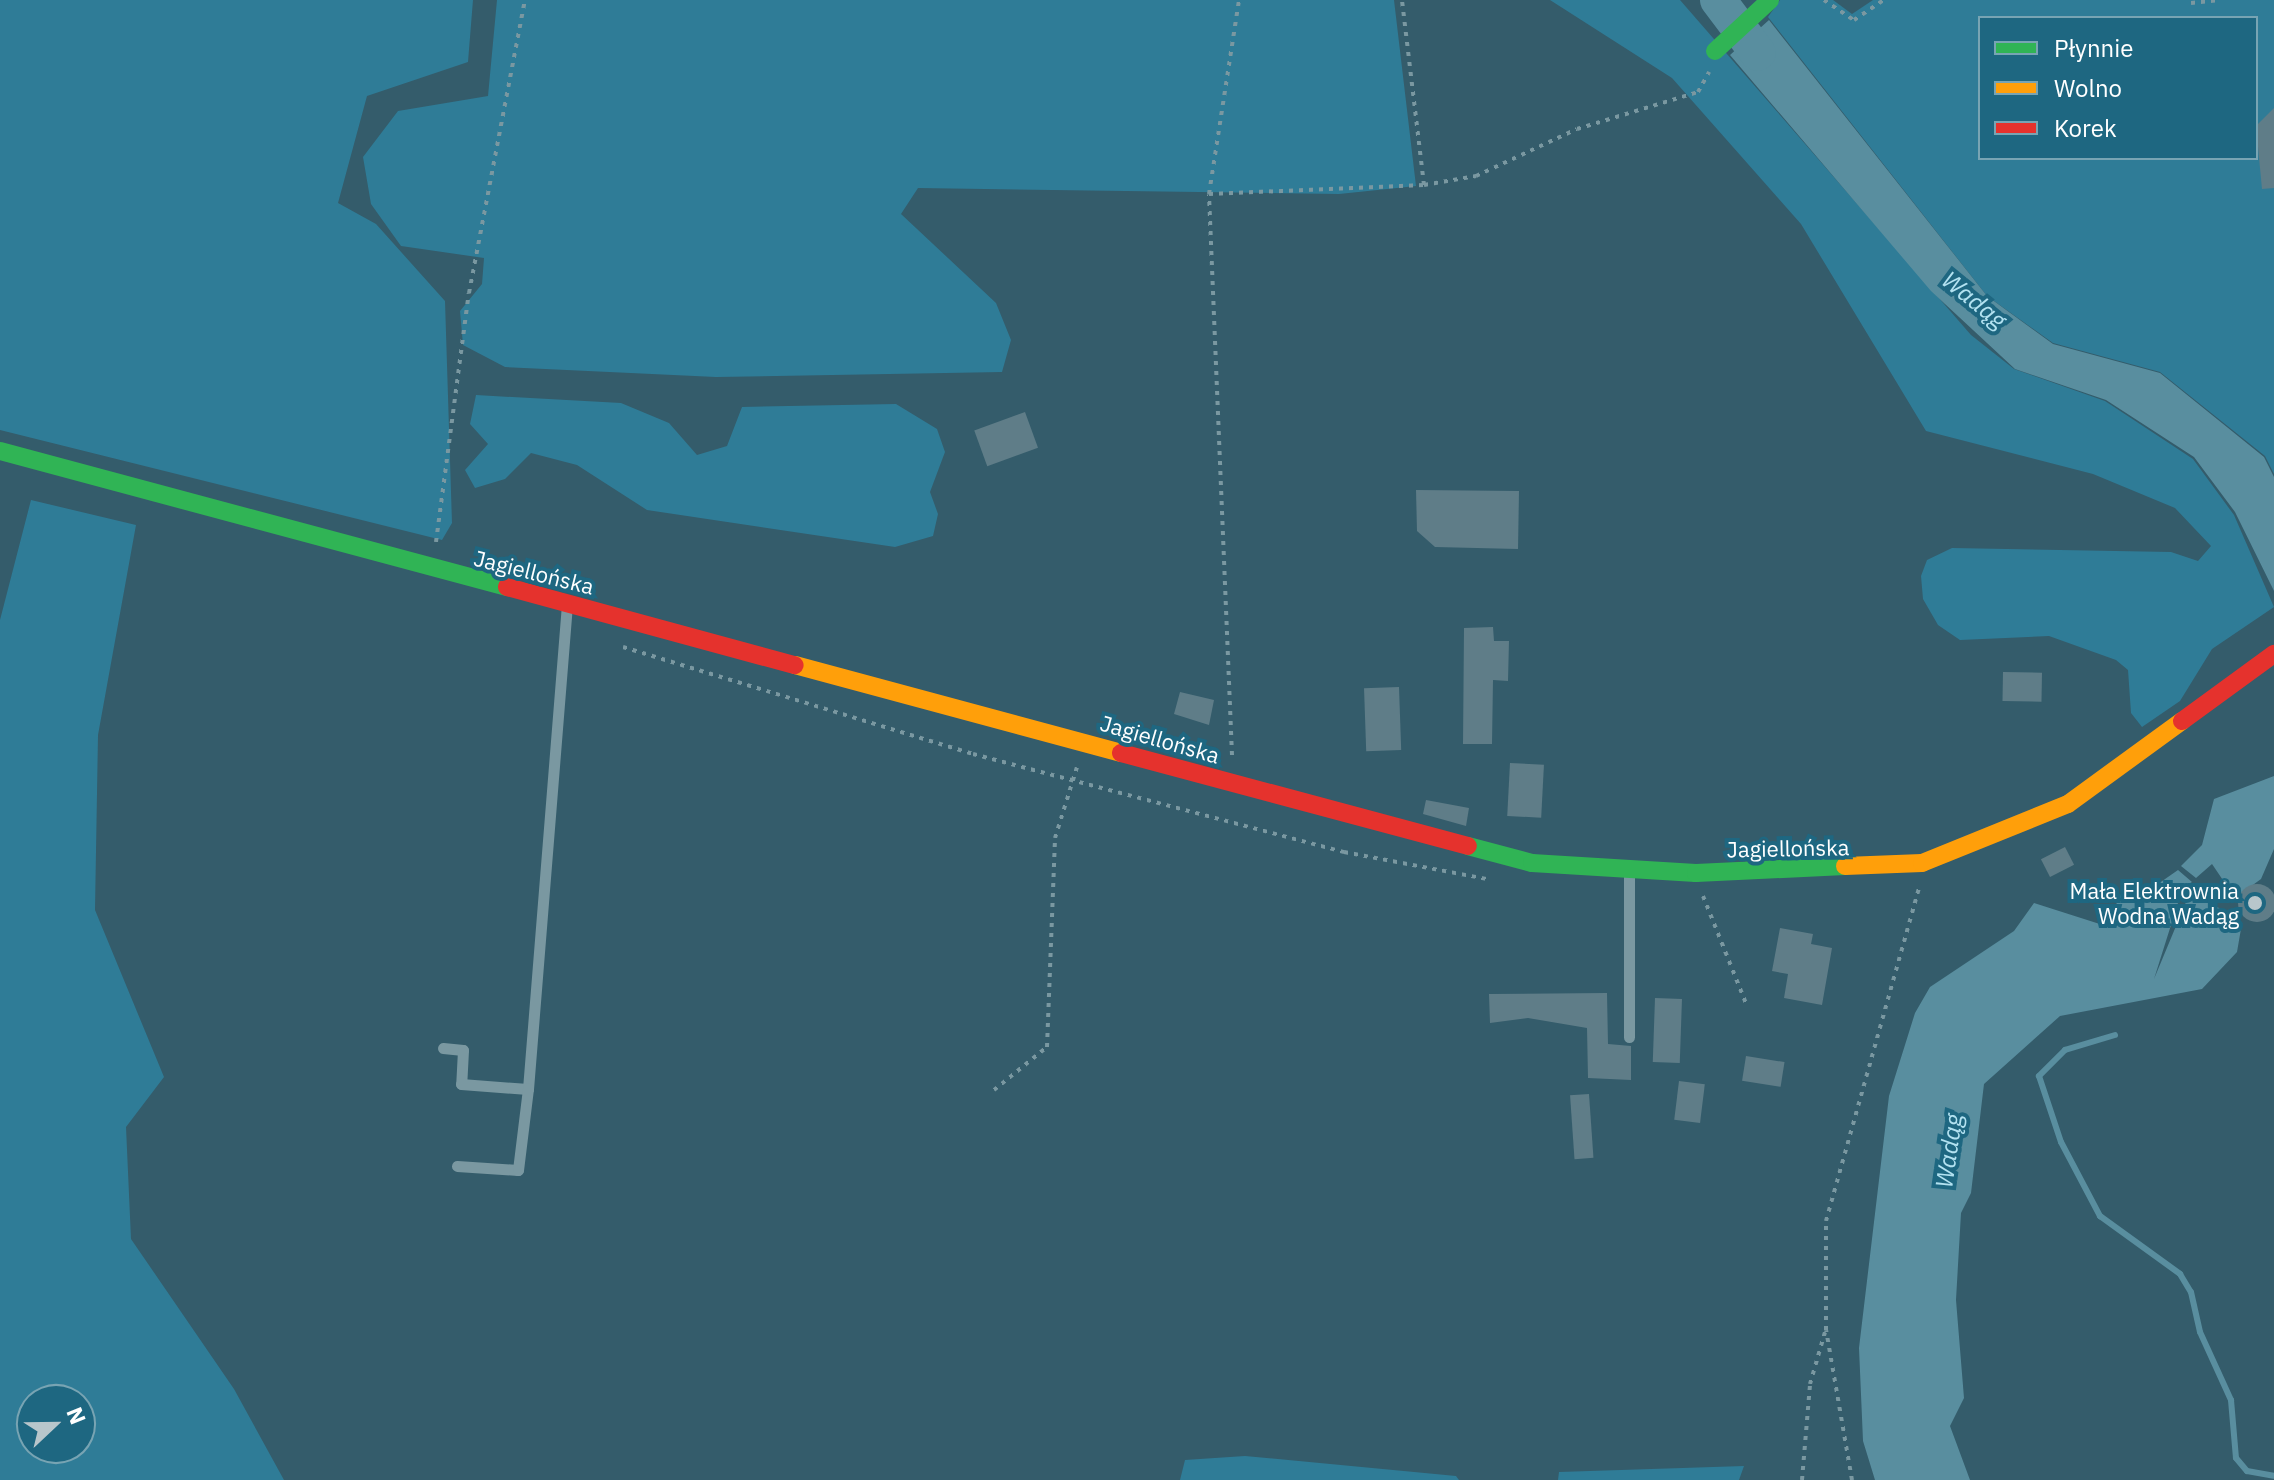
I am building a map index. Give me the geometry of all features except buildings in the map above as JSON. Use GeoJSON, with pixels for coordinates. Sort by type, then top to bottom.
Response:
{"type":"FeatureCollection","features":[{"type":"Feature","properties":{"kind":"street"},"geometry":{"type":"LineString","coordinates":[[1715,51],[1770,0]]}},
{"type":"Feature","properties":{"kind":"street","name":"Jagiellońska"},"geometry":{"type":"LineString","coordinates":[[0,451],[432,571],[1080,741],[1233,786],[1532,863],[1629,872],[1696,873],[1922,863],[2068,804],[2274,654]]}},
{"type":"Feature","properties":{"kind":"lane"},"geometry":{"type":"LineString","coordinates":[[457,1166],[518,1170],[528,1089],[567,606]]}},
{"type":"Feature","properties":{"kind":"lane"},"geometry":{"type":"LineString","coordinates":[[1629,872],[1629,1037]]}},
{"type":"Feature","properties":{"kind":"lane"},"geometry":{"type":"LineString","coordinates":[[443,1048],[463,1050],[461,1084],[528,1089]]}},
{"type":"Feature","properties":{"kind":"path"},"geometry":{"type":"LineString","coordinates":[[432,571],[469,293],[525,0]]}},
{"type":"Feature","properties":{"kind":"path"},"geometry":{"type":"LineString","coordinates":[[1233,786],[1209,194],[1239,0]]}},
{"type":"Feature","properties":{"kind":"path"},"geometry":{"type":"LineString","coordinates":[[1402,0],[1424,185]]}},
{"type":"Feature","properties":{"kind":"path"},"geometry":{"type":"LineString","coordinates":[[1824,0],[1854,20],[1884,0]]}},
{"type":"Feature","properties":{"kind":"path"},"geometry":{"type":"LineString","coordinates":[[2191,3],[2220,0]]}},
{"type":"Feature","properties":{"kind":"path"},"geometry":{"type":"LineString","coordinates":[[1209,194],[1424,185],[1476,176],[1577,129],[1698,92],[1715,51]]}},
{"type":"Feature","properties":{"kind":"path"},"geometry":{"type":"LineString","coordinates":[[607,642],[973,754],[1076,776],[1344,852],[1493,881]]}},
{"type":"Feature","properties":{"kind":"path"},"geometry":{"type":"LineString","coordinates":[[994,1090],[1047,1047],[1055,838],[1076,776],[1080,741]]}},
{"type":"Feature","properties":{"kind":"path"},"geometry":{"type":"LineString","coordinates":[[1852,1480],[1826,1330],[1826,1221],[1922,863]]}},
{"type":"Feature","properties":{"kind":"path"},"geometry":{"type":"LineString","coordinates":[[1696,873],[1747,1006]]}},
{"type":"Feature","properties":{"kind":"path"},"geometry":{"type":"LineString","coordinates":[[1802,1480],[1810,1384],[1826,1330]]}},
{"type":"Feature","properties":{"kind":"shaded area"},"geometry":{"type":"Polygon","coordinates":[[[0,0],[473,0],[468,62],[367,96],[338,203],[376,224],[445,301],[452,523],[442,540],[0,430],[0,0]]]}},
{"type":"Feature","properties":{"kind":"shaded area"},"geometry":{"type":"Polygon","coordinates":[[[497,0],[1394,0],[1416,186],[1339,194],[918,188],[901,214],[996,303],[1011,340],[1002,372],[716,377],[505,367],[463,345],[460,311],[482,284],[484,258],[401,246],[371,204],[363,157],[398,111],[488,96],[497,0]]]}},
{"type":"Feature","properties":{"kind":"shaded area"},"geometry":{"type":"Polygon","coordinates":[[[1550,0],[1680,0],[1971,335],[2014,369],[2105,401],[2193,459],[2234,515],[2274,607],[2212,649],[2180,701],[2142,727],[2131,713],[2128,670],[2116,660],[2049,636],[1960,640],[1938,625],[1923,599],[1921,576],[1927,560],[1952,548],[2171,552],[2198,561],[2211,546],[2175,508],[2093,474],[1926,431],[1801,224],[1672,78],[1550,0]]]}},
{"type":"Feature","properties":{"kind":"shaded area"},"geometry":{"type":"Polygon","coordinates":[[[1780,0],[1833,0],[1852,14],[1873,0],[2274,0],[2274,474],[2265,456],[2160,372],[2053,343],[1987,296],[1768,17],[1780,0]]]}},
{"type":"Feature","properties":{"kind":"shaded area"},"geometry":{"type":"Polygon","coordinates":[[[476,395],[621,403],[669,423],[697,455],[727,446],[742,407],[896,404],[937,429],[945,452],[930,492],[938,514],[933,536],[895,547],[647,510],[577,465],[531,453],[505,479],[475,488],[465,470],[488,444],[470,424],[476,395]]]}},
{"type":"Feature","properties":{"kind":"shaded area"},"geometry":{"type":"Polygon","coordinates":[[[31,500],[136,525],[98,735],[95,910],[164,1077],[126,1127],[131,1239],[234,1389],[284,1480],[0,1480],[0,620],[31,500]]]}},
{"type":"Feature","properties":{"kind":"shaded area"},"geometry":{"type":"Polygon","coordinates":[[[1245,1456],[1456,1476],[1459,1480],[1180,1480],[1185,1460],[1245,1456]]]}},
{"type":"Feature","properties":{"kind":"shaded area"},"geometry":{"type":"Polygon","coordinates":[[[1744,1466],[1739,1480],[1558,1480],[1559,1472],[1744,1466]]]}},
{"type":"Feature","properties":{"kind":"water"},"geometry":{"type":"Polygon","coordinates":[[[1769,20],[1987,296],[2053,344],[2160,373],[2264,457],[2274,477],[2274,591],[2235,512],[2194,457],[2106,400],[2015,369],[1931,291],[1730,55],[1769,20]]]}},
{"type":"Feature","properties":{"kind":"water"},"geometry":{"type":"Polygon","coordinates":[[[2274,776],[2274,849],[2261,879],[2235,898],[2212,864],[2196,878],[2181,866],[2202,845],[2214,799],[2274,776]]]}},
{"type":"Feature","properties":{"kind":"water"},"geometry":{"type":"Polygon","coordinates":[[[2178,870],[2192,882],[2183,887],[2154,979],[2191,890],[2242,923],[2237,952],[2202,989],[2060,1016],[1984,1084],[1971,1193],[1961,1213],[1956,1300],[1964,1398],[1950,1426],[1970,1480],[1875,1480],[1863,1441],[1859,1348],[1889,1096],[1915,1013],[1930,987],[2014,931],[2034,903],[2106,926],[2122,892],[2145,893],[2178,870]]]}},
{"type":"Feature","properties":{"kind":"waterway","name":"Wadąg"},"geometry":{"type":"LineString","coordinates":[[1718,0],[1758,53]]}},
{"type":"Feature","properties":{"kind":"waterway"},"geometry":{"type":"LineString","coordinates":[[2115,1035],[2065,1050],[2039,1076],[2061,1142],[2100,1216],[2180,1274],[2191,1292],[2200,1332],[2231,1400],[2236,1458],[2247,1471],[2274,1476]]}},
{"type":"Feature","properties":{"kind":"traffic: fast"},"geometry":{"type":"LineString","coordinates":[[1715,51],[1770,0]]}},
{"type":"Feature","properties":{"kind":"traffic: fast"},"geometry":{"type":"LineString","coordinates":[[0,451],[507,587]]}},
{"type":"Feature","properties":{"kind":"traffic: fast"},"geometry":{"type":"LineString","coordinates":[[1468,846],[1532,863],[1696,873],[1845,866]]}},
{"type":"Feature","properties":{"kind":"traffic: slow"},"geometry":{"type":"LineString","coordinates":[[795,665],[1121,753]]}},
{"type":"Feature","properties":{"kind":"traffic: slow"},"geometry":{"type":"LineString","coordinates":[[1845,866],[1922,863],[2068,804],[2182,721]]}},
{"type":"Feature","properties":{"kind":"traffic: jam"},"geometry":{"type":"LineString","coordinates":[[507,587],[795,665]]}},
{"type":"Feature","properties":{"kind":"traffic: jam"},"geometry":{"type":"LineString","coordinates":[[2182,721],[2274,654]]}},
{"type":"Feature","properties":{"kind":"traffic: jam"},"geometry":{"type":"LineString","coordinates":[[1121,753],[1468,846]]}},
{"type":"Feature","properties":{"kind":"place","name":"Mała Elektrownia Wodna Wadąg"},"geometry":{"type":"Point","coordinates":[2255,903]}}]}
